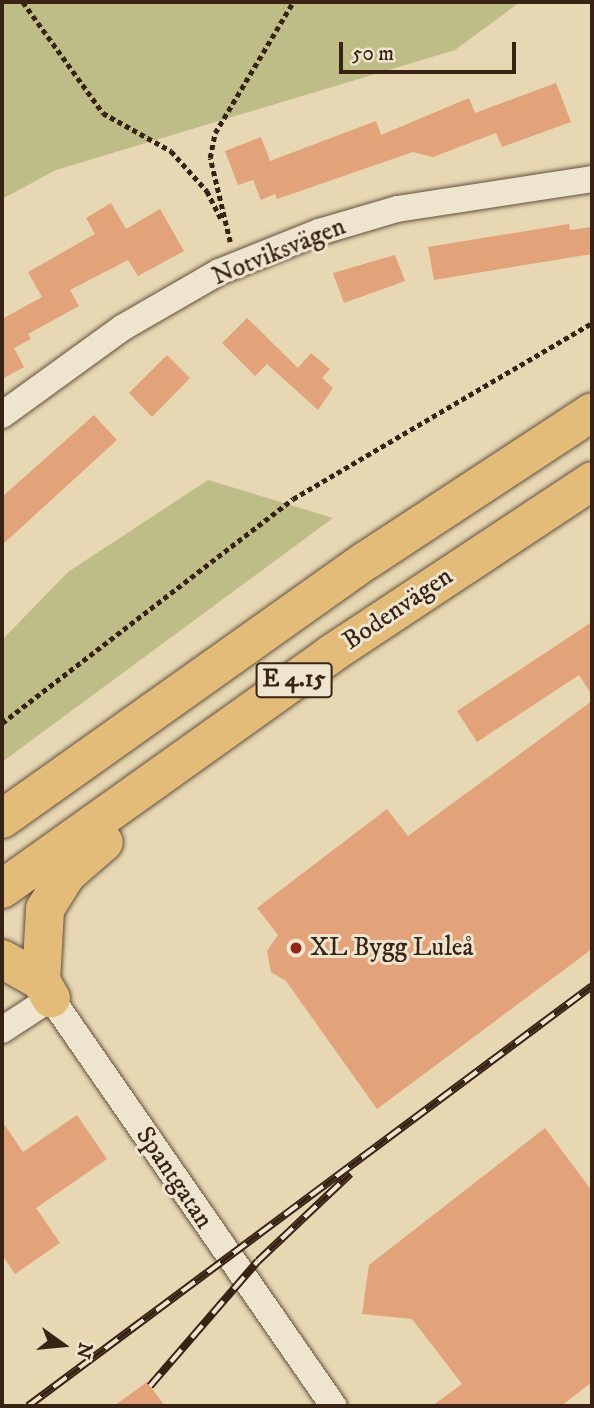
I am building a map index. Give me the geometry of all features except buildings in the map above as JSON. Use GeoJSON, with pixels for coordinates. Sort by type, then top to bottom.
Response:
{"type":"FeatureCollection","features":[{"type":"Feature","properties":{"kind":"main road","name":"E 4.15"},"geometry":{"type":"LineString","coordinates":[[2,819],[367,560],[592,412]]}},
{"type":"Feature","properties":{"kind":"main road","name":"Bodenvägen"},"geometry":{"type":"LineString","coordinates":[[2,888],[204,744],[592,481]]}},
{"type":"Feature","properties":{"kind":"main road"},"geometry":{"type":"LineString","coordinates":[[46,989],[40,933],[55,889],[79,860],[168,792],[204,744]]}},
{"type":"Feature","properties":{"kind":"main road"},"geometry":{"type":"LineString","coordinates":[[2,959],[46,989]]}},
{"type":"Feature","properties":{"kind":"street","name":"Notviksvägen"},"geometry":{"type":"LineString","coordinates":[[2,415],[122,328],[219,272],[306,237],[397,209],[592,179]]}},
{"type":"Feature","properties":{"kind":"street"},"geometry":{"type":"LineString","coordinates":[[2,1030],[46,989]]}},
{"type":"Feature","properties":{"kind":"street","name":"Spantgatan"},"geometry":{"type":"LineString","coordinates":[[46,989],[333,1406]]}},
{"type":"Feature","properties":{"kind":"path"},"geometry":{"type":"LineString","coordinates":[[23,2],[103,113],[171,151],[207,191],[233,249]]}},
{"type":"Feature","properties":{"kind":"path"},"geometry":{"type":"LineString","coordinates":[[222,220],[210,158],[215,133],[293,2]]}},
{"type":"Feature","properties":{"kind":"path"},"geometry":{"type":"LineString","coordinates":[[2,723],[293,499],[592,323]]}},
{"type":"Feature","properties":{"kind":"shaded area"},"geometry":{"type":"Polygon","coordinates":[[[2,2],[520,2],[455,50],[56,170],[2,199],[2,2]]]}},
{"type":"Feature","properties":{"kind":"shaded area"},"geometry":{"type":"Polygon","coordinates":[[[208,480],[333,518],[2,762],[2,640],[68,572],[208,480]]]}},
{"type":"Feature","properties":{"kind":"railway"},"geometry":{"type":"LineString","coordinates":[[28,1406],[592,986]]}},
{"type":"Feature","properties":{"kind":"railway"},"geometry":{"type":"LineString","coordinates":[[150,1386],[258,1261],[350,1174]]}},
{"type":"Feature","properties":{"kind":"place","name":"XL Bygg Luleå"},"geometry":{"type":"Point","coordinates":[296,948]}}]}
